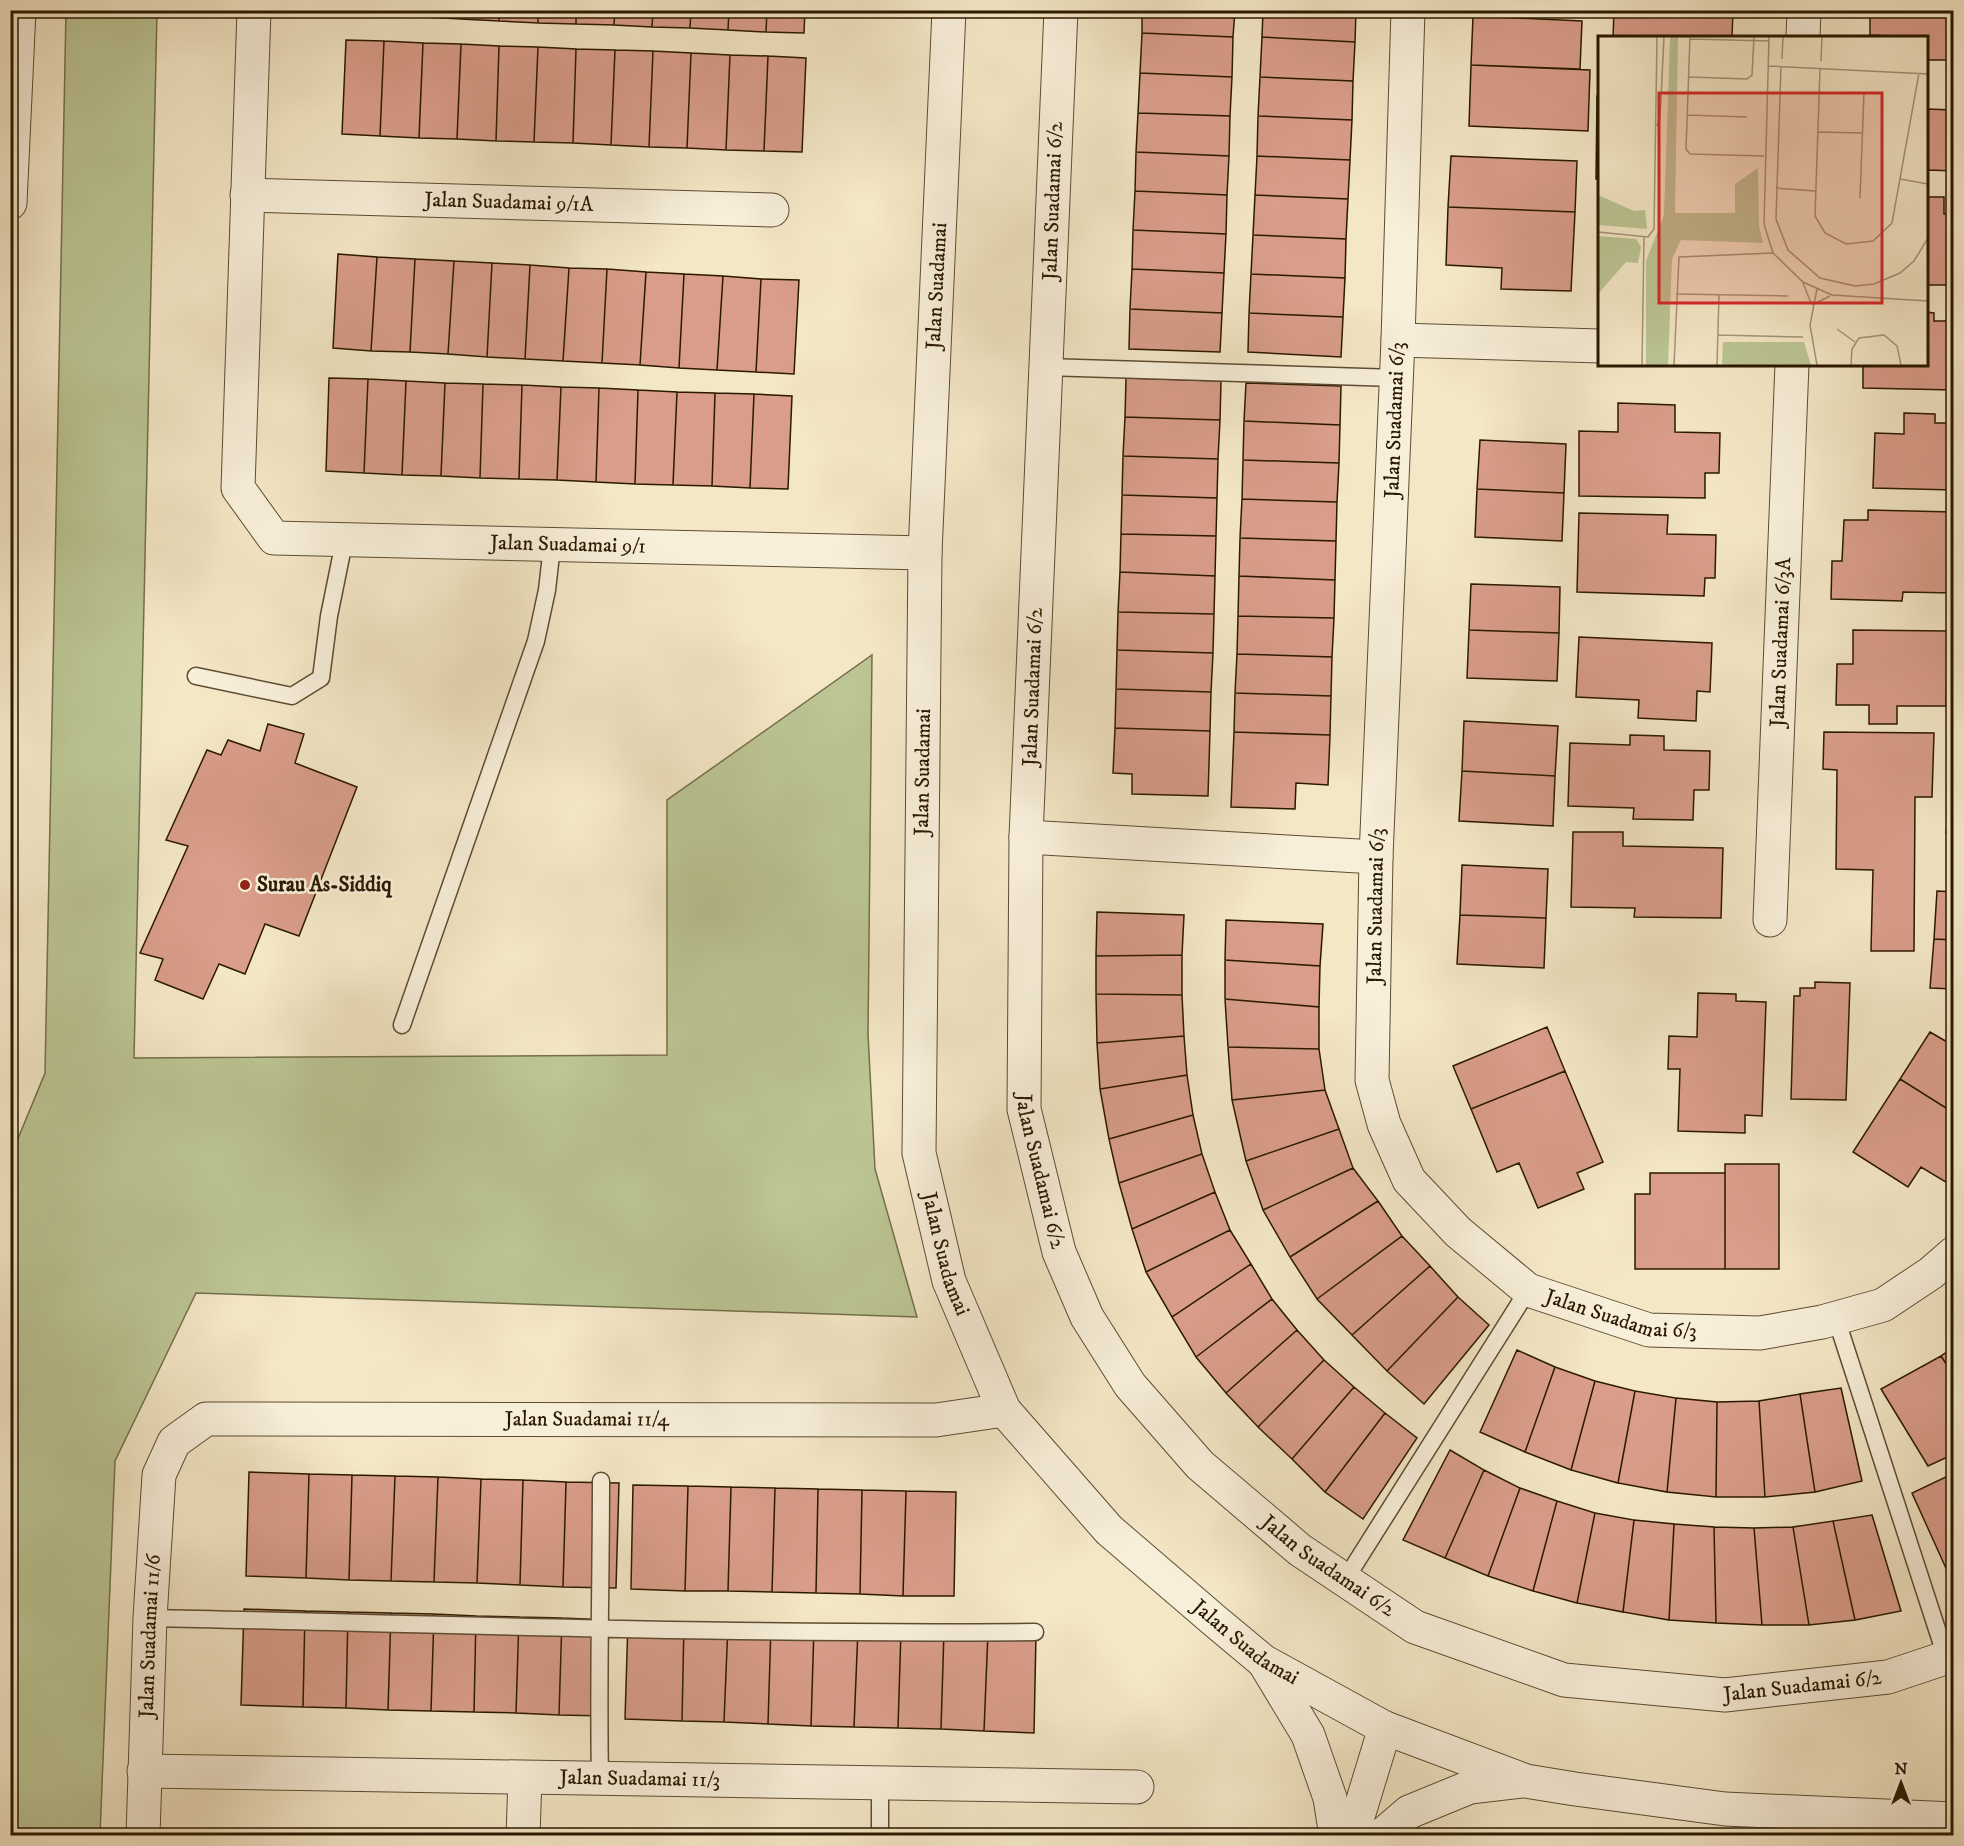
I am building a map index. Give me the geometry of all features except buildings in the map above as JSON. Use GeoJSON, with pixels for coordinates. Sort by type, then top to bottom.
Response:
{"type":"FeatureCollection","features":[{"type":"Feature","properties":{"kind":"street"},"geometry":{"type":"LineString","coordinates":[[10,203],[19,10]]}},
{"type":"Feature","properties":{"kind":"street"},"geometry":{"type":"LineString","coordinates":[[247,195],[254,10]]}},
{"type":"Feature","properties":{"kind":"street","name":"Jalan Suadamai"},"geometry":{"type":"LineString","coordinates":[[949,10],[925,553],[919,1153],[949,1281],[1004,1410],[1109,1530],[1263,1661],[1385,1728],[1526,1781],[1725,1809],[1953,1819]]}},
{"type":"Feature","properties":{"kind":"street","name":"Jalan Suadamai 6/2"},"geometry":{"type":"LineString","coordinates":[[1061,10],[1026,837],[1024,1109],[1059,1252],[1087,1317],[1130,1385],[1200,1464],[1300,1550],[1415,1627],[1564,1680],[1725,1695],[1888,1677],[1950,1656]]}},
{"type":"Feature","properties":{"kind":"street","name":"Jalan Suadamai 6/3"},"geometry":{"type":"LineString","coordinates":[[1408,10],[1398,340],[1376,857],[1372,1080],[1384,1124],[1408,1180],[1458,1232],[1528,1290],[1649,1330],[1760,1333],[1836,1318],[1883,1305],[1931,1274],[1953,1253]]}},
{"type":"Feature","properties":{"kind":"street"},"geometry":{"type":"LineString","coordinates":[[1803,36],[1804,10]]}},
{"type":"Feature","properties":{"kind":"street","name":"Jalan Suadamai 9/1A"},"geometry":{"type":"LineString","coordinates":[[247,195],[772,210]]}},
{"type":"Feature","properties":{"kind":"street","name":"Jalan Suadamai 9/1"},"geometry":{"type":"LineString","coordinates":[[247,195],[238,488],[274,538],[344,542],[925,553]]}},
{"type":"Feature","properties":{"kind":"street"},"geometry":{"type":"LineString","coordinates":[[1398,340],[1598,346]]}},
{"type":"Feature","properties":{"kind":"street","name":"Jalan Suadamai 6/3A"},"geometry":{"type":"LineString","coordinates":[[1770,920],[1792,366]]}},
{"type":"Feature","properties":{"kind":"street"},"geometry":{"type":"LineString","coordinates":[[1026,837],[1376,857]]}},
{"type":"Feature","properties":{"kind":"street","name":"Jalan Suadamai 11/4"},"geometry":{"type":"LineString","coordinates":[[174,1442],[206,1419],[936,1420],[1004,1410]]}},
{"type":"Feature","properties":{"kind":"street","name":"Jalan Suadamai 11/6"},"geometry":{"type":"LineString","coordinates":[[143,1836],[150,1618],[159,1475],[174,1442]]}},
{"type":"Feature","properties":{"kind":"street"},"geometry":{"type":"LineString","coordinates":[[1263,1661],[1308,1735],[1330,1798],[1336,1836]]}},
{"type":"Feature","properties":{"kind":"street"},"geometry":{"type":"LineString","coordinates":[[1352,1836],[1385,1728]]}},
{"type":"Feature","properties":{"kind":"street","name":"Jalan Suadamai 11/3"},"geometry":{"type":"LineString","coordinates":[[144,1771],[1137,1787]]}},
{"type":"Feature","properties":{"kind":"street"},"geometry":{"type":"LineString","coordinates":[[523,1836],[525,1778]]}},
{"type":"Feature","properties":{"kind":"street"},"geometry":{"type":"LineString","coordinates":[[1381,1836],[1408,1812],[1470,1787],[1526,1781]]}},
{"type":"Feature","properties":{"kind":"lane"},"geometry":{"type":"LineString","coordinates":[[1046,367],[1396,378]]}},
{"type":"Feature","properties":{"kind":"lane"},"geometry":{"type":"LineString","coordinates":[[196,676],[292,696],[321,678],[329,615],[344,542]]}},
{"type":"Feature","properties":{"kind":"lane"},"geometry":{"type":"LineString","coordinates":[[402,1025],[536,641],[547,590],[552,546]]}},
{"type":"Feature","properties":{"kind":"lane"},"geometry":{"type":"LineString","coordinates":[[1345,1580],[1528,1290]]}},
{"type":"Feature","properties":{"kind":"lane"},"geometry":{"type":"LineString","coordinates":[[1836,1318],[1950,1656]]}},
{"type":"Feature","properties":{"kind":"lane"},"geometry":{"type":"LineString","coordinates":[[600,1780],[598,1670],[601,1630],[601,1481]]}},
{"type":"Feature","properties":{"kind":"lane"},"geometry":{"type":"LineString","coordinates":[[150,1618],[851,1634],[1035,1632]]}},
{"type":"Feature","properties":{"kind":"lane"},"geometry":{"type":"LineString","coordinates":[[880,1784],[880,1836]]}},
{"type":"Feature","properties":{"kind":"green space"},"geometry":{"type":"Polygon","coordinates":[[[66,11],[157,11],[134,1058],[667,1055],[667,800],[872,655],[868,1034],[875,1169],[917,1317],[196,1293],[115,1461],[100,1835],[11,1836],[10,1158],[45,1073],[66,11]]]}},
{"type":"Feature","properties":{"kind":"place","name":"Surau As-Siddiq"},"geometry":{"type":"Point","coordinates":[245,885]}}]}
